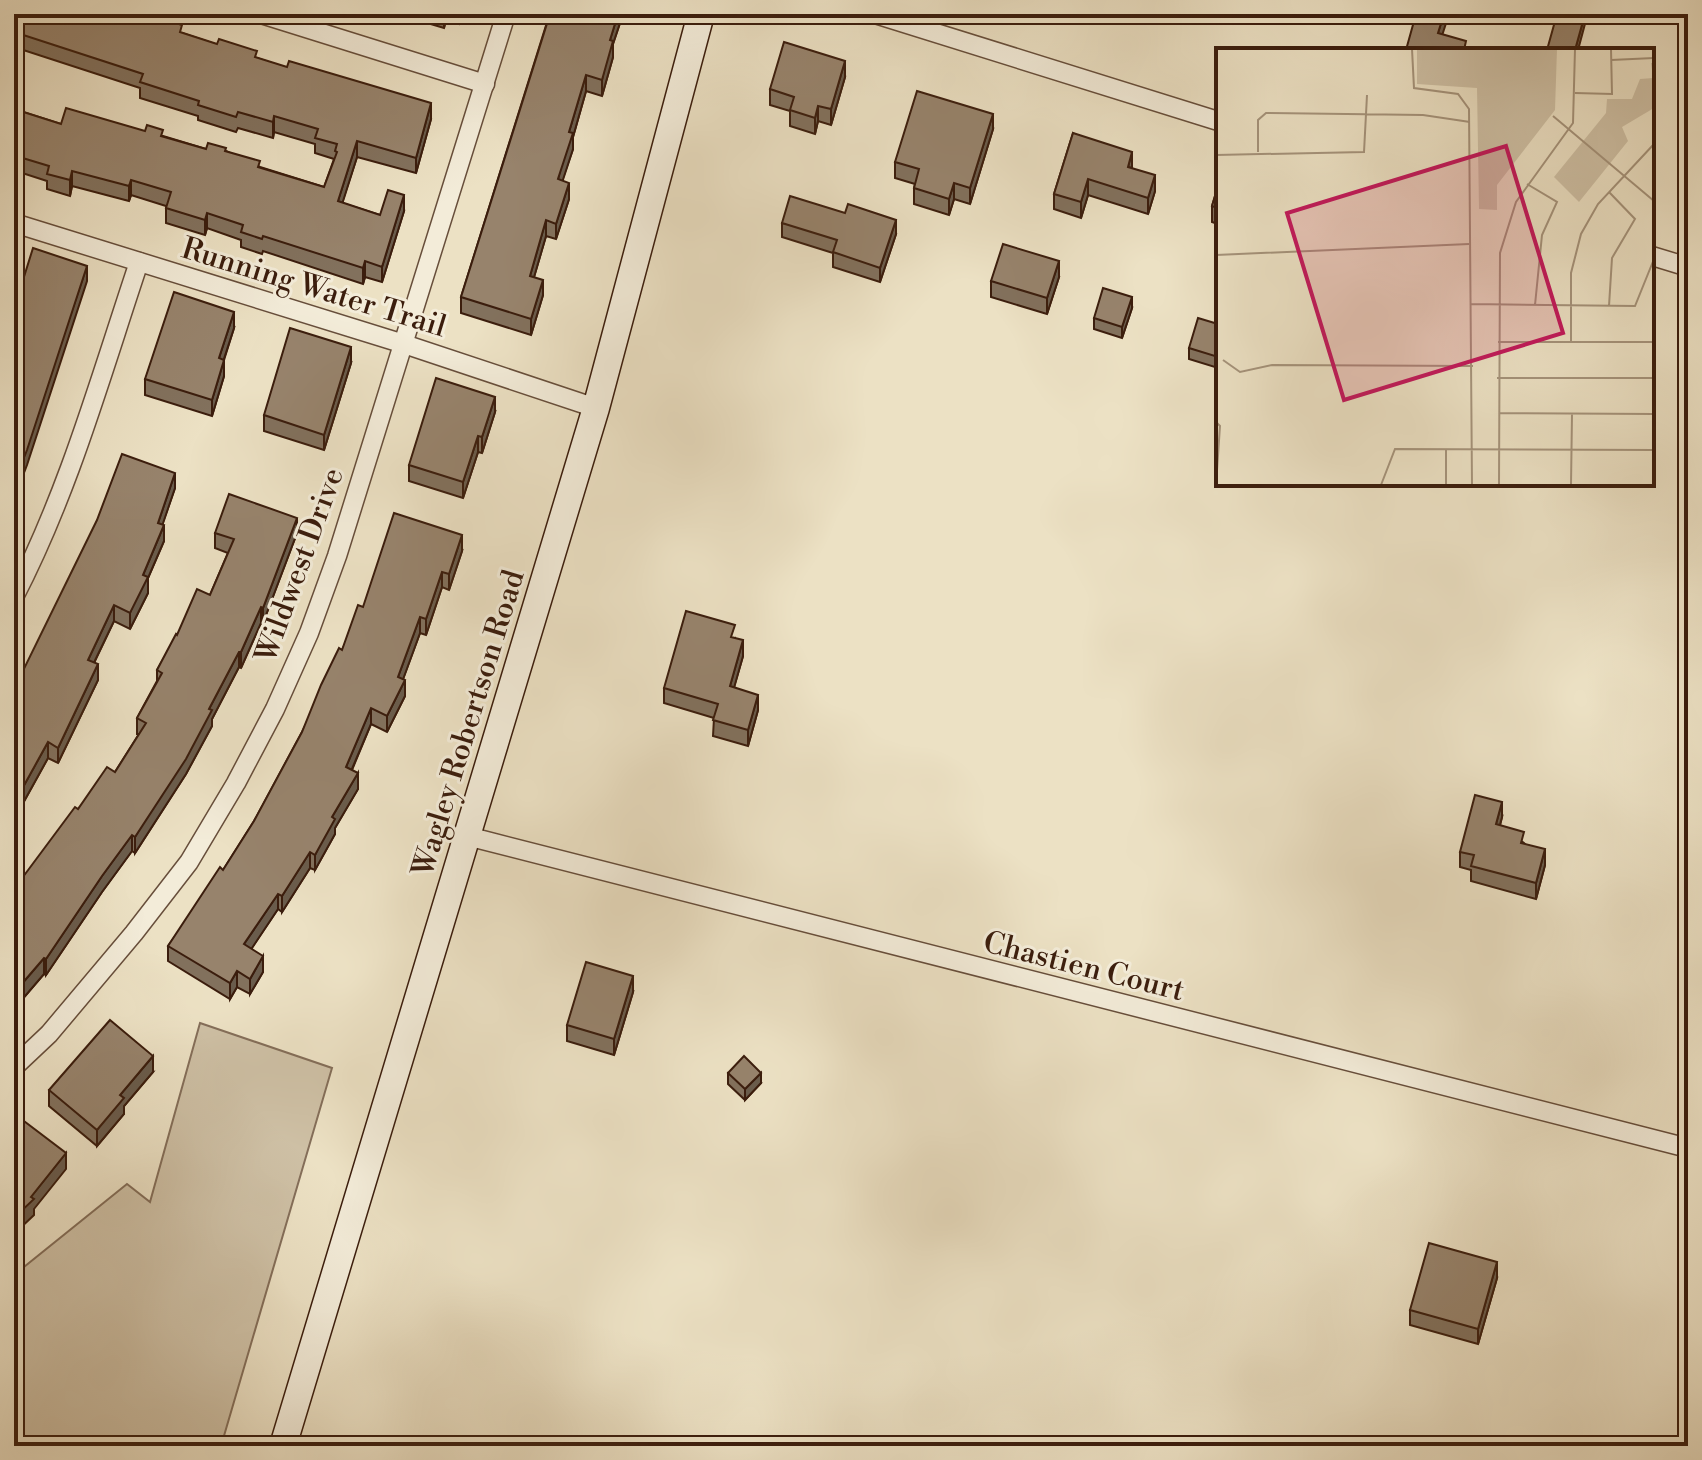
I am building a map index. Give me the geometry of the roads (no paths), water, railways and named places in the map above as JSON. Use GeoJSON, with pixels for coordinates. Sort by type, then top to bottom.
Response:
{"type":"FeatureCollection","features":[{"type":"Feature","properties":{"kind":"street"},"geometry":{"type":"LineString","coordinates":[[261,14],[485,84]]}},
{"type":"Feature","properties":{"kind":"street","name":"Wildwest Drive"},"geometry":{"type":"LineString","coordinates":[[14,1067],[49,1034],[189,862],[275,709],[309,633],[337,556],[506,14]]}},
{"type":"Feature","properties":{"kind":"street","name":"Wagley Robertson Road"},"geometry":{"type":"LineString","coordinates":[[283,1446],[596,408],[701,14]]}},
{"type":"Feature","properties":{"kind":"street"},"geometry":{"type":"LineString","coordinates":[[875,14],[1216,120]]}},
{"type":"Feature","properties":{"kind":"street","name":"Running Water Trail"},"geometry":{"type":"LineString","coordinates":[[14,223],[404,344],[596,408]]}},
{"type":"Feature","properties":{"kind":"street"},"geometry":{"type":"LineString","coordinates":[[1654,257],[1688,267]]}},
{"type":"Feature","properties":{"kind":"street"},"geometry":{"type":"LineString","coordinates":[[14,597],[66,481],[139,262]]}},
{"type":"Feature","properties":{"kind":"street","name":"Chastien Court"},"geometry":{"type":"LineString","coordinates":[[467,836],[1688,1148]]}}]}
